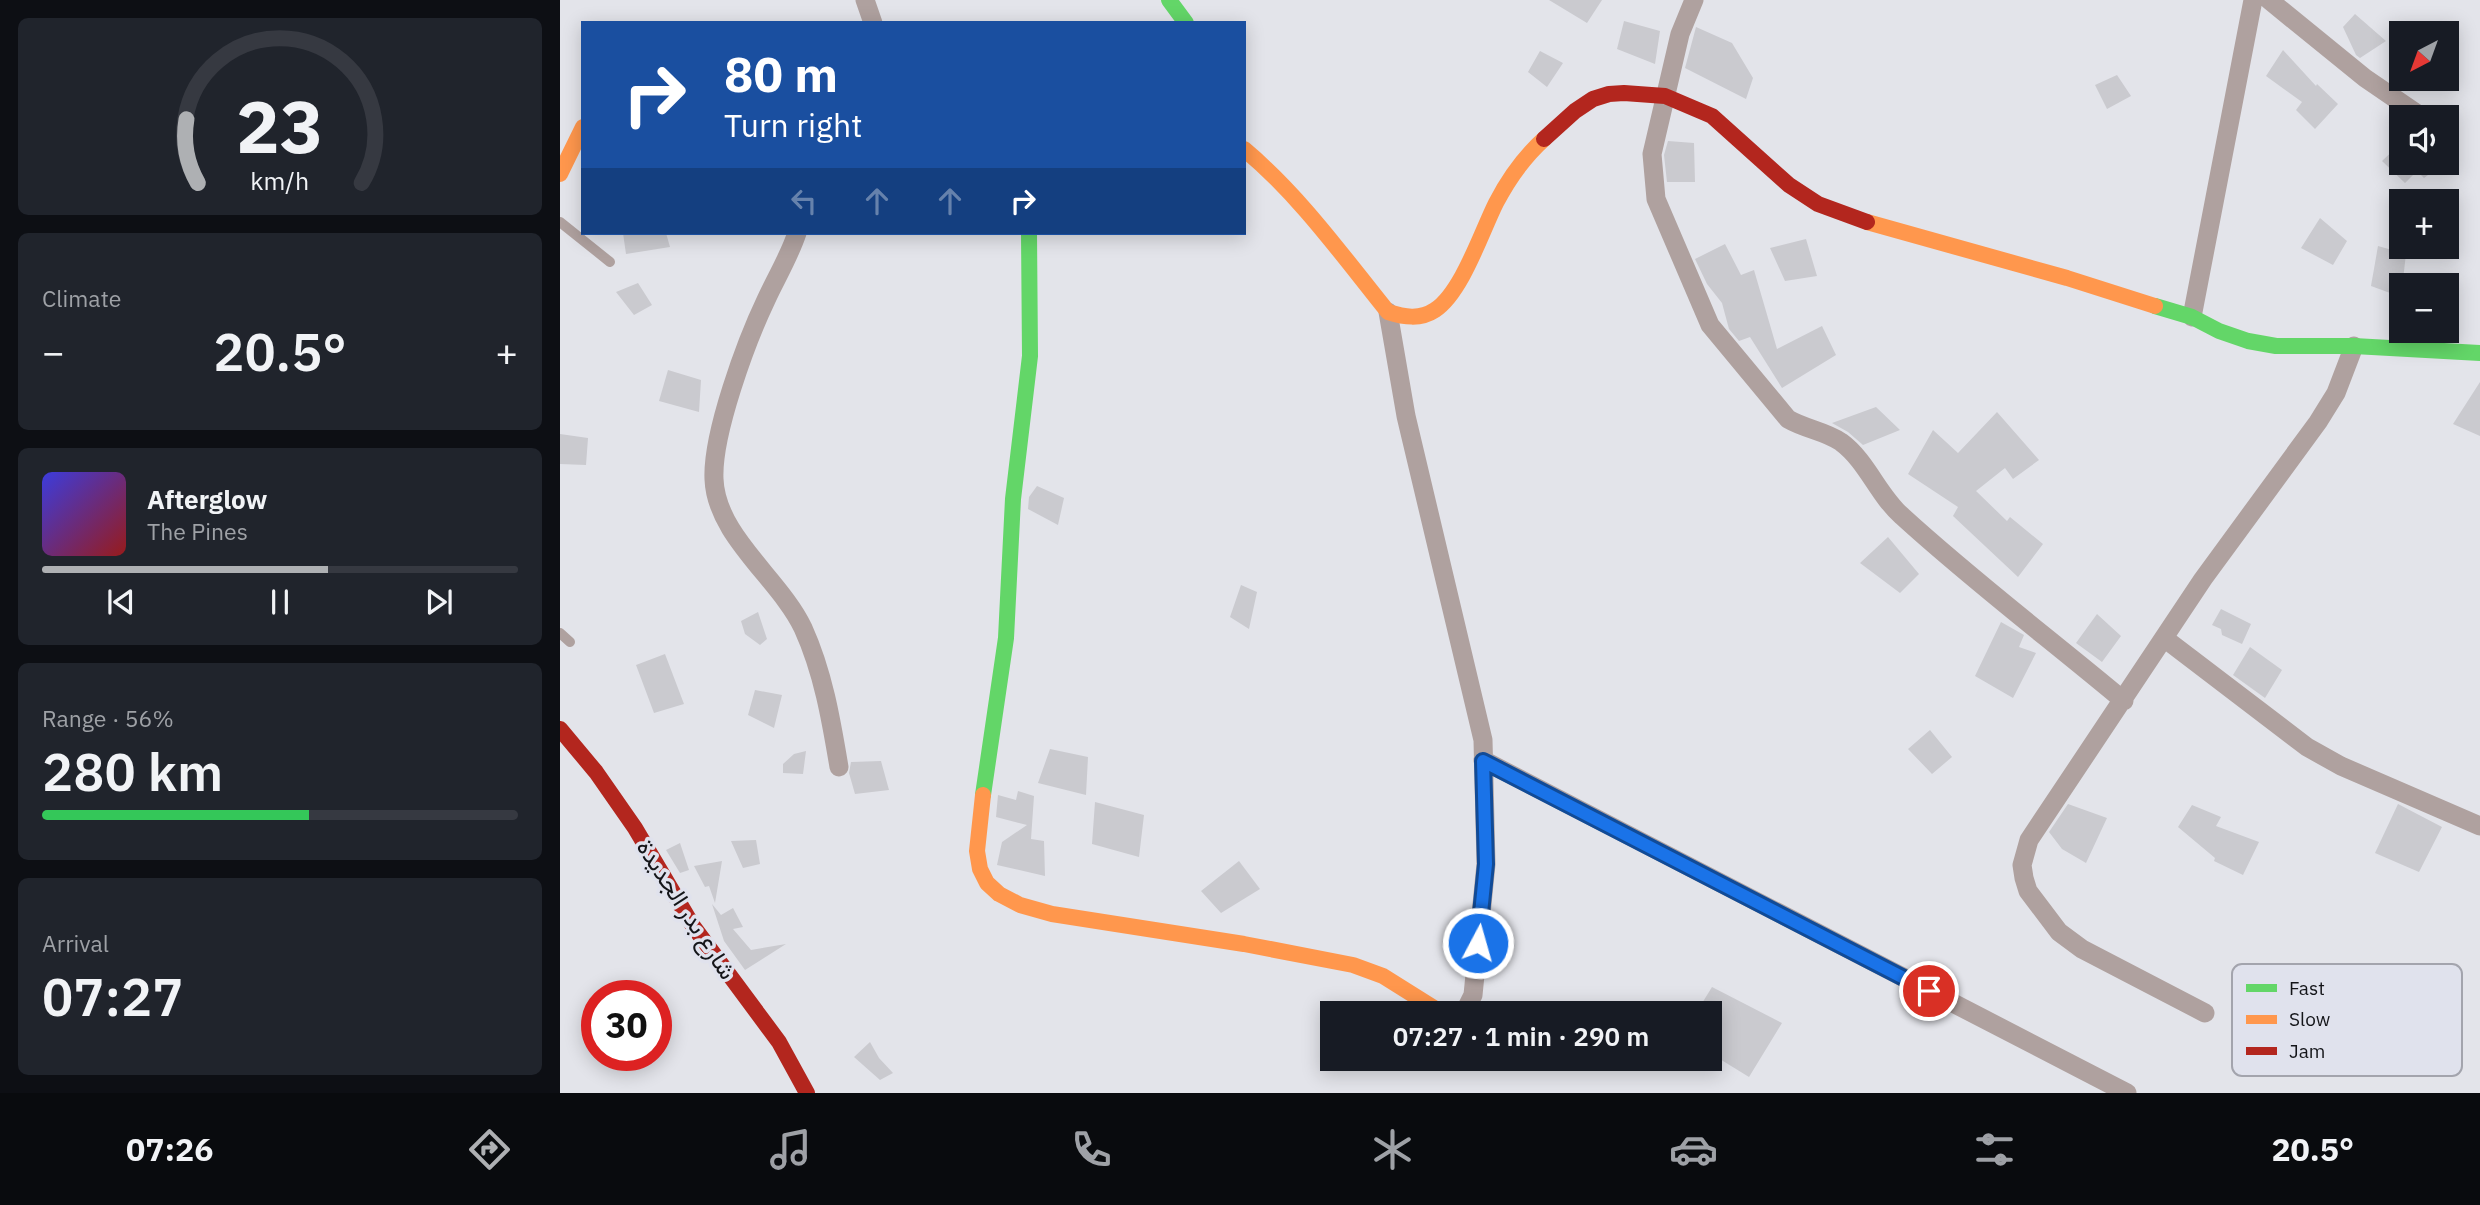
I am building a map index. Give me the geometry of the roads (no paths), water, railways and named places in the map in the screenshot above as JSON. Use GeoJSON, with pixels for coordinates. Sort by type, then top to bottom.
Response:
{"type":"FeatureCollection","features":[{"type":"Feature","properties":{"kind":"street"},"geometry":{"type":"LineString","coordinates":[[865,0],[872,21]]}},
{"type":"Feature","properties":{"kind":"street"},"geometry":{"type":"LineString","coordinates":[[1169,0],[1185,21]]}},
{"type":"Feature","properties":{"kind":"street"},"geometry":{"type":"LineString","coordinates":[[1694,0],[1680,34],[1652,154],[1656,199],[1710,325],[1788,419],[1801,427],[1828,434],[1842,443],[1857,457],[1899,514],[2124,701]]}},
{"type":"Feature","properties":{"kind":"street"},"geometry":{"type":"LineString","coordinates":[[2192,317],[2253,0]]}},
{"type":"Feature","properties":{"kind":"street"},"geometry":{"type":"LineString","coordinates":[[2269,0],[2365,78],[2405,105]]}},
{"type":"Feature","properties":{"kind":"street"},"geometry":{"type":"LineString","coordinates":[[1388,312],[1409,318],[1422,316],[1435,311],[1447,301],[1497,201],[1523,158],[1574,111],[1609,94],[1665,96],[1712,116],[1789,186],[1818,204],[1853,218],[2067,278],[2192,317],[2219,331],[2248,341],[2276,345],[2480,353]]}},
{"type":"Feature","properties":{"kind":"street"},"geometry":{"type":"LineString","coordinates":[[560,174],[581,131]]}},
{"type":"Feature","properties":{"kind":"street"},"geometry":{"type":"LineString","coordinates":[[1246,151],[1296,198],[1388,312],[1406,416],[1483,740],[1486,864],[1473,996],[1470,1001]]}},
{"type":"Feature","properties":{"kind":"street"},"geometry":{"type":"LineString","coordinates":[[796,235],[746,350],[724,422],[714,482],[732,529],[747,552],[775,584],[802,626],[817,663],[839,766]]}},
{"type":"Feature","properties":{"kind":"street"},"geometry":{"type":"LineString","coordinates":[[1029,235],[1030,356],[1013,499],[1006,638],[977,851],[980,869],[987,883],[999,894],[1020,905],[1052,914],[1244,944],[1353,965],[1384,976],[1423,1001]]}},
{"type":"Feature","properties":{"kind":"street"},"geometry":{"type":"LineString","coordinates":[[2205,1013],[2070,942],[2028,891],[2022,865],[2029,840],[2164,638],[2318,422],[2336,393],[2354,346]]}},
{"type":"Feature","properties":{"kind":"street"},"geometry":{"type":"LineString","coordinates":[[2164,638],[2307,747],[2340,766],[2480,826]]}},
{"type":"Feature","properties":{"kind":"street","name":"شارع بدر الجديدة"},"geometry":{"type":"LineString","coordinates":[[560,729],[596,772],[635,828],[693,926],[779,1042],[807,1093]]}},
{"type":"Feature","properties":{"kind":"street","name":"شارع بدر الجديدة"},"geometry":{"type":"LineString","coordinates":[[560,746],[600,791],[623,825],[672,913],[764,1042],[792,1093]]}},
{"type":"Feature","properties":{"kind":"street"},"geometry":{"type":"LineString","coordinates":[[1483,761],[2127,1093]]}},
{"type":"Feature","properties":{"kind":"lane"},"geometry":{"type":"LineString","coordinates":[[560,222],[610,262]]}},
{"type":"Feature","properties":{"kind":"lane"},"geometry":{"type":"LineString","coordinates":[[560,633],[570,642]]}}]}
